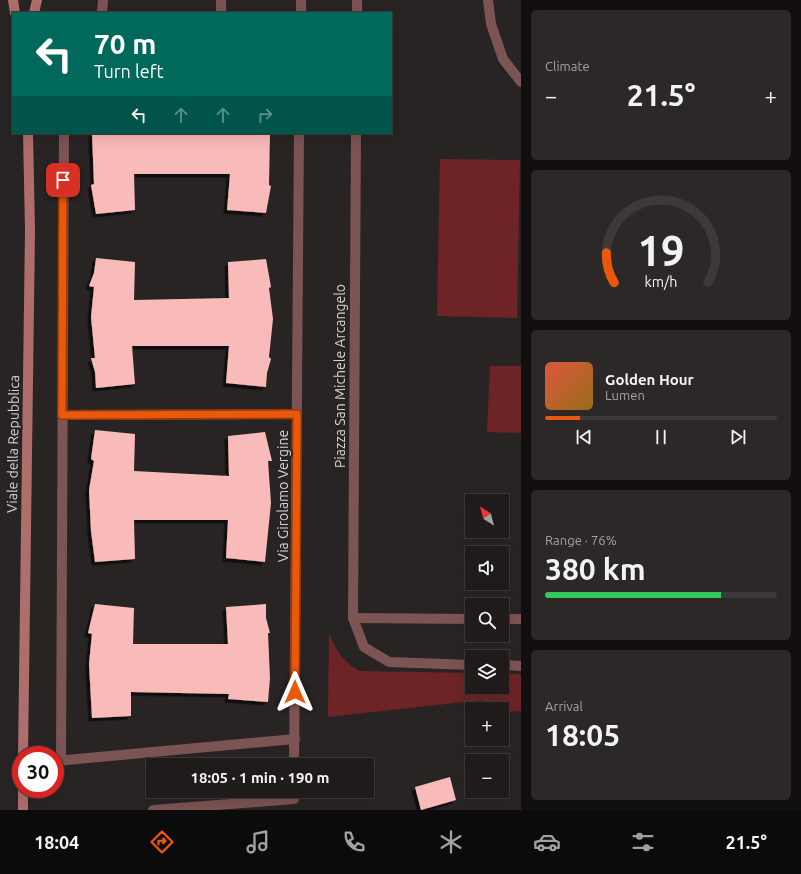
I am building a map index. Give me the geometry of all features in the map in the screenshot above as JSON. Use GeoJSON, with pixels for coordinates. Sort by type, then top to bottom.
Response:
{"type":"FeatureCollection","features":[{"type":"Feature","properties":{"kind":"main road"},"geometry":{"type":"LineString","coordinates":[[13,0],[15,12]]}},
{"type":"Feature","properties":{"kind":"main road"},"geometry":{"type":"LineString","coordinates":[[34,12],[37,0]]}},
{"type":"Feature","properties":{"kind":"main road","name":"Viale della Repubblica"},"geometry":{"type":"LineString","coordinates":[[23,746],[30,230],[28,134]]}},
{"type":"Feature","properties":{"kind":"main road"},"geometry":{"type":"LineString","coordinates":[[23,798],[23,810]]}},
{"type":"Feature","properties":{"kind":"street"},"geometry":{"type":"LineString","coordinates":[[102,12],[103,0]]}},
{"type":"Feature","properties":{"kind":"street"},"geometry":{"type":"LineString","coordinates":[[221,0],[221,12]]}},
{"type":"Feature","properties":{"kind":"street"},"geometry":{"type":"LineString","coordinates":[[300,12],[301,0]]}},
{"type":"Feature","properties":{"kind":"street"},"geometry":{"type":"LineString","coordinates":[[357,0],[357,12]]}},
{"type":"Feature","properties":{"kind":"street"},"geometry":{"type":"LineString","coordinates":[[488,0],[491,24],[503,58],[521,82]]}},
{"type":"Feature","properties":{"kind":"street"},"geometry":{"type":"LineString","coordinates":[[58,746],[64,134]]}},
{"type":"Feature","properties":{"kind":"street","name":"Via Girolamo Vergine"},"geometry":{"type":"LineString","coordinates":[[294,758],[300,134]]}},
{"type":"Feature","properties":{"kind":"street","name":"Piazza San Michele Arcangelo"},"geometry":{"type":"LineString","coordinates":[[352,618],[356,134]]}},
{"type":"Feature","properties":{"kind":"street"},"geometry":{"type":"LineString","coordinates":[[62,415],[297,414]]}},
{"type":"Feature","properties":{"kind":"street"},"geometry":{"type":"LineString","coordinates":[[465,619],[352,618],[364,647],[389,662],[465,665]]}},
{"type":"Feature","properties":{"kind":"street"},"geometry":{"type":"LineString","coordinates":[[509,619],[521,619]]}},
{"type":"Feature","properties":{"kind":"street"},"geometry":{"type":"LineString","coordinates":[[509,665],[521,666]]}},
{"type":"Feature","properties":{"kind":"street"},"geometry":{"type":"LineString","coordinates":[[64,760],[295,739]]}},
{"type":"Feature","properties":{"kind":"street"},"geometry":{"type":"LineString","coordinates":[[153,810],[294,798]]}},
{"type":"Feature","properties":{"kind":"shaded area"},"geometry":{"type":"Polygon","coordinates":[[[440,159],[520,160],[517,318],[437,316],[440,159]]]}},
{"type":"Feature","properties":{"kind":"shaded area"},"geometry":{"type":"Polygon","coordinates":[[[490,366],[521,366],[521,433],[487,432],[490,366]]]}},
{"type":"Feature","properties":{"kind":"shaded area"},"geometry":{"type":"Polygon","coordinates":[[[329,633],[344,660],[360,671],[465,673],[465,694],[509,694],[509,674],[521,674],[521,711],[509,712],[509,702],[482,702],[482,700],[328,717],[329,633]]]}},
{"type":"Feature","properties":{"kind":"building"},"geometry":{"type":"Polygon","coordinates":[[[92,134],[270,134],[269,185],[271,186],[266,213],[227,210],[230,174],[134,174],[135,210],[96,214],[91,185],[94,184],[92,134]]]}},
{"type":"Feature","properties":{"kind":"building"},"geometry":{"type":"Polygon","coordinates":[[[96,258],[135,262],[134,300],[229,298],[228,262],[266,259],[271,287],[269,288],[273,319],[269,357],[271,359],[267,373],[266,387],[226,383],[229,346],[132,346],[135,384],[96,388],[95,372],[91,358],[95,358],[91,317],[94,287],[89,286],[94,273],[96,258]]]}},
{"type":"Feature","properties":{"kind":"building"},"geometry":{"type":"Polygon","coordinates":[[[95,430],[135,434],[134,471],[229,476],[228,436],[265,432],[272,461],[268,461],[271,503],[265,562],[226,558],[228,520],[134,520],[135,559],[95,562],[91,531],[89,490],[94,461],[91,459],[95,430]]]}},
{"type":"Feature","properties":{"kind":"building"},"geometry":{"type":"Polygon","coordinates":[[[95,604],[134,608],[133,644],[228,644],[226,607],[266,604],[266,618],[270,633],[268,633],[270,678],[268,702],[228,699],[229,694],[131,692],[131,716],[92,718],[89,664],[92,634],[88,633],[95,604]]]}},
{"type":"Feature","properties":{"kind":"building"},"geometry":{"type":"Polygon","coordinates":[[[450,777],[456,800],[421,810],[415,787],[450,777]]]}},
{"type":"Feature","properties":{"kind":"route"},"geometry":{"type":"LineString","coordinates":[[63,180],[62,415],[297,414],[295,692]]}}]}
